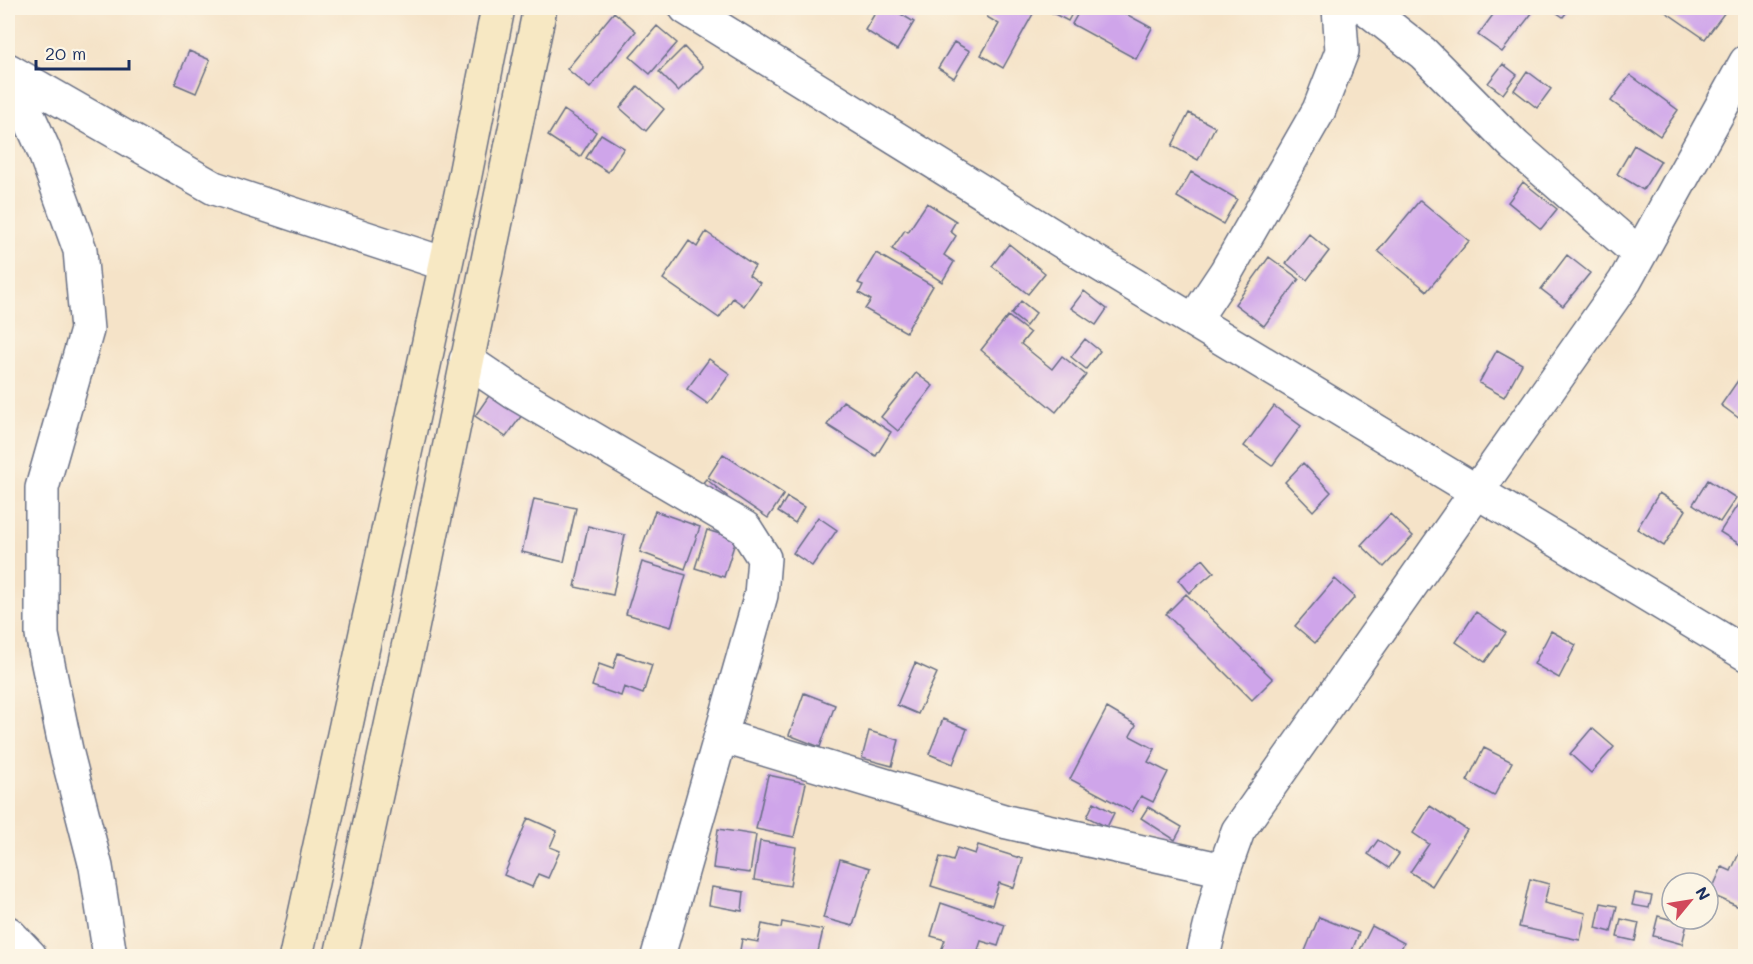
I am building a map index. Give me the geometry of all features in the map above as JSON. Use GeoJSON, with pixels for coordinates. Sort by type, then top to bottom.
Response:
{"type":"FeatureCollection","features":[{"type":"Feature","properties":{"kind":"street"},"geometry":{"type":"LineString","coordinates":[[296,957],[498,8]]}},
{"type":"Feature","properties":{"kind":"street"},"geometry":{"type":"LineString","coordinates":[[341,957],[409,643],[540,8]]}},
{"type":"Feature","properties":{"kind":"street"},"geometry":{"type":"LineString","coordinates":[[686,8],[1061,240],[1746,654]]}},
{"type":"Feature","properties":{"kind":"street"},"geometry":{"type":"LineString","coordinates":[[1194,320],[1226,272],[1319,110],[1342,51],[1339,8]]}},
{"type":"Feature","properties":{"kind":"street"},"geometry":{"type":"LineString","coordinates":[[1366,8],[1423,53],[1515,146],[1640,254]]}},
{"type":"Feature","properties":{"kind":"street"},"geometry":{"type":"LineString","coordinates":[[1203,957],[1224,870],[1238,831],[1625,281],[1746,62]]}},
{"type":"Feature","properties":{"kind":"street"},"geometry":{"type":"LineString","coordinates":[[8,70],[213,188],[445,264]]}},
{"type":"Feature","properties":{"kind":"street"},"geometry":{"type":"LineString","coordinates":[[8,70],[43,148],[80,250],[87,330],[42,488],[42,635],[66,750],[96,867],[111,957]]}},
{"type":"Feature","properties":{"kind":"street"},"geometry":{"type":"LineString","coordinates":[[466,360],[515,393],[745,528],[764,558],[761,595],[658,957]]}},
{"type":"Feature","properties":{"kind":"street"},"geometry":{"type":"LineString","coordinates":[[721,736],[1006,822],[1224,870]]}},
{"type":"Feature","properties":{"kind":"street"},"geometry":{"type":"LineString","coordinates":[[8,933],[30,957]]}},
{"type":"Feature","properties":{"kind":"building"},"geometry":{"type":"Polygon","coordinates":[[[878,8],[891,8],[914,22],[897,50],[865,30],[878,8]]]}},
{"type":"Feature","properties":{"kind":"building"},"geometry":{"type":"Polygon","coordinates":[[[992,8],[1026,8],[1034,12],[1003,68],[981,55],[999,24],[987,17],[992,8]]]}},
{"type":"Feature","properties":{"kind":"building"},"geometry":{"type":"Polygon","coordinates":[[[1043,8],[1075,8],[1068,21],[1043,8]]]}},
{"type":"Feature","properties":{"kind":"building"},"geometry":{"type":"Polygon","coordinates":[[[1081,8],[1115,8],[1152,28],[1136,59],[1072,24],[1081,8]]]}},
{"type":"Feature","properties":{"kind":"building"},"geometry":{"type":"Polygon","coordinates":[[[1498,8],[1536,8],[1502,52],[1478,35],[1498,8]]]}},
{"type":"Feature","properties":{"kind":"building"},"geometry":{"type":"Polygon","coordinates":[[[1550,8],[1570,8],[1563,17],[1550,8]]]}},
{"type":"Feature","properties":{"kind":"building"},"geometry":{"type":"Polygon","coordinates":[[[1660,8],[1719,8],[1725,12],[1705,39],[1660,8]]]}},
{"type":"Feature","properties":{"kind":"building"},"geometry":{"type":"Polygon","coordinates":[[[614,12],[636,31],[590,88],[567,69],[614,12]]]}},
{"type":"Feature","properties":{"kind":"building"},"geometry":{"type":"Polygon","coordinates":[[[657,26],[677,43],[650,74],[630,57],[657,26]]]}},
{"type":"Feature","properties":{"kind":"building"},"geometry":{"type":"Polygon","coordinates":[[[954,42],[970,51],[954,78],[938,68],[954,42]]]}},
{"type":"Feature","properties":{"kind":"building"},"geometry":{"type":"Polygon","coordinates":[[[684,47],[703,67],[678,91],[659,72],[684,47]]]}},
{"type":"Feature","properties":{"kind":"building"},"geometry":{"type":"Polygon","coordinates":[[[189,51],[210,60],[196,93],[175,84],[189,51]]]}},
{"type":"Feature","properties":{"kind":"building"},"geometry":{"type":"Polygon","coordinates":[[[1503,64],[1517,75],[1503,94],[1488,83],[1503,64]]]}},
{"type":"Feature","properties":{"kind":"building"},"geometry":{"type":"Polygon","coordinates":[[[1527,71],[1551,89],[1537,108],[1514,90],[1527,71]]]}},
{"type":"Feature","properties":{"kind":"building"},"geometry":{"type":"Polygon","coordinates":[[[1630,75],[1678,110],[1660,136],[1611,101],[1630,75]]]}},
{"type":"Feature","properties":{"kind":"building"},"geometry":{"type":"Polygon","coordinates":[[[638,86],[664,109],[646,131],[620,108],[638,86]]]}},
{"type":"Feature","properties":{"kind":"building"},"geometry":{"type":"Polygon","coordinates":[[[564,110],[596,132],[580,157],[548,136],[564,110]]]}},
{"type":"Feature","properties":{"kind":"building"},"geometry":{"type":"Polygon","coordinates":[[[1189,113],[1215,127],[1198,160],[1172,146],[1189,113]]]}},
{"type":"Feature","properties":{"kind":"building"},"geometry":{"type":"Polygon","coordinates":[[[601,134],[624,148],[608,172],[586,158],[601,134]]]}},
{"type":"Feature","properties":{"kind":"building"},"geometry":{"type":"Polygon","coordinates":[[[1634,145],[1661,161],[1643,190],[1617,174],[1634,145]]]}},
{"type":"Feature","properties":{"kind":"building"},"geometry":{"type":"Polygon","coordinates":[[[1191,172],[1237,199],[1223,224],[1177,197],[1191,172]]]}},
{"type":"Feature","properties":{"kind":"building"},"geometry":{"type":"Polygon","coordinates":[[[1523,182],[1557,209],[1541,229],[1508,202],[1523,182]]]}},
{"type":"Feature","properties":{"kind":"building"},"geometry":{"type":"Polygon","coordinates":[[[1420,200],[1469,241],[1427,291],[1378,251],[1420,200]]]}},
{"type":"Feature","properties":{"kind":"building"},"geometry":{"type":"Polygon","coordinates":[[[927,203],[956,221],[950,231],[956,236],[944,255],[954,262],[942,282],[892,249],[905,230],[908,232],[927,203]]]}},
{"type":"Feature","properties":{"kind":"building"},"geometry":{"type":"Polygon","coordinates":[[[706,232],[755,266],[749,275],[760,283],[744,306],[733,298],[719,318],[663,279],[689,241],[697,247],[706,232]]]}},
{"type":"Feature","properties":{"kind":"building"},"geometry":{"type":"Polygon","coordinates":[[[1309,234],[1329,251],[1307,280],[1286,263],[1309,234]]]}},
{"type":"Feature","properties":{"kind":"building"},"geometry":{"type":"Polygon","coordinates":[[[1009,244],[1045,273],[1028,294],[992,266],[1009,244]]]}},
{"type":"Feature","properties":{"kind":"building"},"geometry":{"type":"Polygon","coordinates":[[[876,253],[933,286],[906,332],[865,309],[871,300],[859,293],[863,285],[858,283],[876,253]]]}},
{"type":"Feature","properties":{"kind":"building"},"geometry":{"type":"Polygon","coordinates":[[[1567,255],[1590,273],[1563,306],[1541,289],[1567,255]]]}},
{"type":"Feature","properties":{"kind":"building"},"geometry":{"type":"Polygon","coordinates":[[[1269,257],[1299,279],[1264,326],[1235,304],[1269,257]]]}},
{"type":"Feature","properties":{"kind":"building"},"geometry":{"type":"Polygon","coordinates":[[[1084,291],[1107,309],[1096,325],[1071,308],[1084,291]]]}},
{"type":"Feature","properties":{"kind":"building"},"geometry":{"type":"Polygon","coordinates":[[[1021,301],[1036,313],[1026,326],[1011,314],[1021,301]]]}},
{"type":"Feature","properties":{"kind":"building"},"geometry":{"type":"Polygon","coordinates":[[[1008,316],[1030,333],[1021,344],[1052,369],[1062,356],[1086,375],[1056,412],[981,350],[1008,316]]]}},
{"type":"Feature","properties":{"kind":"building"},"geometry":{"type":"Polygon","coordinates":[[[1085,339],[1100,351],[1086,369],[1071,357],[1085,339]]]}},
{"type":"Feature","properties":{"kind":"building"},"geometry":{"type":"Polygon","coordinates":[[[1497,350],[1522,364],[1504,397],[1479,383],[1497,350]]]}},
{"type":"Feature","properties":{"kind":"building"},"geometry":{"type":"Polygon","coordinates":[[[709,359],[730,374],[708,404],[687,389],[709,359]]]}},
{"type":"Feature","properties":{"kind":"building"},"geometry":{"type":"Polygon","coordinates":[[[1746,369],[1746,411],[1740,419],[1721,405],[1746,369]]]}},
{"type":"Feature","properties":{"kind":"building"},"geometry":{"type":"Polygon","coordinates":[[[916,373],[933,386],[898,431],[881,417],[916,373]]]}},
{"type":"Feature","properties":{"kind":"building"},"geometry":{"type":"Polygon","coordinates":[[[493,390],[525,411],[506,437],[475,416],[493,390]]]}},
{"type":"Feature","properties":{"kind":"building"},"geometry":{"type":"Polygon","coordinates":[[[843,401],[891,432],[876,456],[827,425],[843,401]]]}},
{"type":"Feature","properties":{"kind":"building"},"geometry":{"type":"Polygon","coordinates":[[[1274,406],[1301,426],[1272,466],[1244,446],[1274,406]]]}},
{"type":"Feature","properties":{"kind":"building"},"geometry":{"type":"Polygon","coordinates":[[[723,454],[784,494],[768,518],[708,477],[723,454]]]}},
{"type":"Feature","properties":{"kind":"building"},"geometry":{"type":"Polygon","coordinates":[[[1303,463],[1331,492],[1313,511],[1285,482],[1303,463]]]}},
{"type":"Feature","properties":{"kind":"building"},"geometry":{"type":"Polygon","coordinates":[[[706,479],[727,496],[721,503],[700,486],[706,479]]]}},
{"type":"Feature","properties":{"kind":"building"},"geometry":{"type":"Polygon","coordinates":[[[1708,480],[1736,498],[1720,522],[1693,504],[1708,480]]]}},
{"type":"Feature","properties":{"kind":"building"},"geometry":{"type":"Polygon","coordinates":[[[1659,493],[1686,510],[1664,546],[1637,529],[1659,493]]]}},
{"type":"Feature","properties":{"kind":"building"},"geometry":{"type":"Polygon","coordinates":[[[787,497],[804,507],[795,523],[778,512],[787,497]]]}},
{"type":"Feature","properties":{"kind":"building"},"geometry":{"type":"Polygon","coordinates":[[[534,499],[576,508],[564,562],[522,552],[534,499]]]}},
{"type":"Feature","properties":{"kind":"building"},"geometry":{"type":"Polygon","coordinates":[[[1740,501],[1746,505],[1746,545],[1744,547],[1720,532],[1740,501]]]}},
{"type":"Feature","properties":{"kind":"building"},"geometry":{"type":"Polygon","coordinates":[[[655,511],[700,527],[685,569],[640,552],[655,511]]]}},
{"type":"Feature","properties":{"kind":"building"},"geometry":{"type":"Polygon","coordinates":[[[1390,514],[1413,536],[1384,567],[1361,545],[1390,514]]]}},
{"type":"Feature","properties":{"kind":"building"},"geometry":{"type":"Polygon","coordinates":[[[818,517],[837,530],[812,566],[793,553],[818,517]]]}},
{"type":"Feature","properties":{"kind":"building"},"geometry":{"type":"Polygon","coordinates":[[[588,526],[625,535],[613,595],[575,587],[588,526]]]}},
{"type":"Feature","properties":{"kind":"building"},"geometry":{"type":"Polygon","coordinates":[[[707,530],[736,539],[724,577],[695,568],[707,530]]]}},
{"type":"Feature","properties":{"kind":"building"},"geometry":{"type":"Polygon","coordinates":[[[1203,559],[1214,572],[1189,593],[1178,580],[1203,559]]]}},
{"type":"Feature","properties":{"kind":"building"},"geometry":{"type":"Polygon","coordinates":[[[642,562],[686,575],[671,627],[626,614],[642,562]]]}},
{"type":"Feature","properties":{"kind":"building"},"geometry":{"type":"Polygon","coordinates":[[[1335,579],[1355,597],[1315,643],[1295,626],[1335,579]]]}},
{"type":"Feature","properties":{"kind":"building"},"geometry":{"type":"Polygon","coordinates":[[[1186,594],[1273,679],[1252,700],[1166,614],[1186,594]]]}},
{"type":"Feature","properties":{"kind":"building"},"geometry":{"type":"Polygon","coordinates":[[[1476,612],[1506,633],[1485,662],[1456,642],[1476,612]]]}},
{"type":"Feature","properties":{"kind":"building"},"geometry":{"type":"Polygon","coordinates":[[[1551,631],[1576,645],[1559,678],[1534,664],[1551,631]]]}},
{"type":"Feature","properties":{"kind":"building"},"geometry":{"type":"Polygon","coordinates":[[[618,653],[652,665],[643,694],[624,687],[621,696],[592,686],[599,664],[613,669],[618,653]]]}},
{"type":"Feature","properties":{"kind":"building"},"geometry":{"type":"Polygon","coordinates":[[[915,663],[937,673],[918,714],[897,705],[915,663]]]}},
{"type":"Feature","properties":{"kind":"building"},"geometry":{"type":"Polygon","coordinates":[[[804,693],[835,705],[820,747],[789,735],[804,693]]]}},
{"type":"Feature","properties":{"kind":"building"},"geometry":{"type":"Polygon","coordinates":[[[1107,708],[1136,725],[1130,736],[1155,749],[1148,762],[1168,772],[1153,802],[1141,796],[1132,812],[1070,779],[1107,708]]]}},
{"type":"Feature","properties":{"kind":"building"},"geometry":{"type":"Polygon","coordinates":[[[943,719],[967,729],[953,764],[929,754],[943,719]]]}},
{"type":"Feature","properties":{"kind":"building"},"geometry":{"type":"Polygon","coordinates":[[[1592,728],[1614,747],[1591,773],[1570,754],[1592,728]]]}},
{"type":"Feature","properties":{"kind":"building"},"geometry":{"type":"Polygon","coordinates":[[[869,731],[899,740],[892,766],[862,758],[869,731]]]}},
{"type":"Feature","properties":{"kind":"building"},"geometry":{"type":"Polygon","coordinates":[[[1484,748],[1512,762],[1494,796],[1467,781],[1484,748]]]}},
{"type":"Feature","properties":{"kind":"building"},"geometry":{"type":"Polygon","coordinates":[[[768,775],[806,783],[794,837],[756,829],[768,775]]]}},
{"type":"Feature","properties":{"kind":"building"},"geometry":{"type":"Polygon","coordinates":[[[1094,802],[1114,813],[1107,827],[1087,817],[1094,802]]]}},
{"type":"Feature","properties":{"kind":"building"},"geometry":{"type":"Polygon","coordinates":[[[1430,806],[1467,830],[1432,886],[1410,872],[1429,844],[1413,833],[1430,806]]]}},
{"type":"Feature","properties":{"kind":"building"},"geometry":{"type":"Polygon","coordinates":[[[1148,807],[1182,827],[1175,840],[1141,818],[1148,807]]]}},
{"type":"Feature","properties":{"kind":"building"},"geometry":{"type":"Polygon","coordinates":[[[528,818],[557,831],[550,847],[560,851],[548,878],[538,874],[532,887],[504,875],[528,818]]]}},
{"type":"Feature","properties":{"kind":"building"},"geometry":{"type":"Polygon","coordinates":[[[718,829],[756,835],[750,873],[713,868],[718,829]]]}},
{"type":"Feature","properties":{"kind":"building"},"geometry":{"type":"Polygon","coordinates":[[[1746,838],[1746,910],[1720,898],[1720,872],[1722,867],[1731,871],[1746,838]]]}},
{"type":"Feature","properties":{"kind":"building"},"geometry":{"type":"Polygon","coordinates":[[[1378,840],[1399,854],[1389,868],[1368,854],[1378,840]]]}},
{"type":"Feature","properties":{"kind":"building"},"geometry":{"type":"Polygon","coordinates":[[[760,841],[796,847],[790,886],[754,880],[760,841]]]}},
{"type":"Feature","properties":{"kind":"building"},"geometry":{"type":"Polygon","coordinates":[[[978,845],[1023,859],[1014,888],[999,883],[992,905],[931,886],[940,857],[953,861],[957,848],[975,854],[978,845]]]}},
{"type":"Feature","properties":{"kind":"building"},"geometry":{"type":"Polygon","coordinates":[[[840,859],[870,868],[853,926],[823,918],[840,859]]]}},
{"type":"Feature","properties":{"kind":"building"},"geometry":{"type":"Polygon","coordinates":[[[1530,879],[1549,884],[1544,903],[1586,913],[1580,940],[1519,927],[1530,879]]]}},
{"type":"Feature","properties":{"kind":"building"},"geometry":{"type":"Polygon","coordinates":[[[712,887],[744,892],[742,911],[709,905],[712,887]]]}},
{"type":"Feature","properties":{"kind":"building"},"geometry":{"type":"Polygon","coordinates":[[[1635,893],[1652,896],[1649,908],[1632,905],[1635,893]]]}},
{"type":"Feature","properties":{"kind":"building"},"geometry":{"type":"Polygon","coordinates":[[[941,903],[1005,925],[998,946],[981,941],[978,950],[995,956],[939,956],[945,940],[931,936],[941,903]]]}},
{"type":"Feature","properties":{"kind":"building"},"geometry":{"type":"Polygon","coordinates":[[[1601,903],[1617,906],[1611,932],[1596,928],[1601,903]]]}},
{"type":"Feature","properties":{"kind":"building"},"geometry":{"type":"Polygon","coordinates":[[[1658,916],[1660,917],[1660,931],[1685,931],[1682,944],[1653,936],[1658,916]]]}},
{"type":"Feature","properties":{"kind":"building"},"geometry":{"type":"Polygon","coordinates":[[[1319,917],[1359,933],[1350,956],[1303,956],[1319,917]]]}},
{"type":"Feature","properties":{"kind":"building"},"geometry":{"type":"Polygon","coordinates":[[[1621,919],[1639,923],[1635,941],[1617,937],[1621,919]]]}},
{"type":"Feature","properties":{"kind":"building"},"geometry":{"type":"Polygon","coordinates":[[[782,922],[823,930],[817,956],[739,956],[742,939],[758,942],[762,924],[781,928],[782,922]]]}},
{"type":"Feature","properties":{"kind":"building"},"geometry":{"type":"Polygon","coordinates":[[[1372,926],[1404,943],[1397,956],[1367,956],[1359,952],[1372,926]]]}}]}
